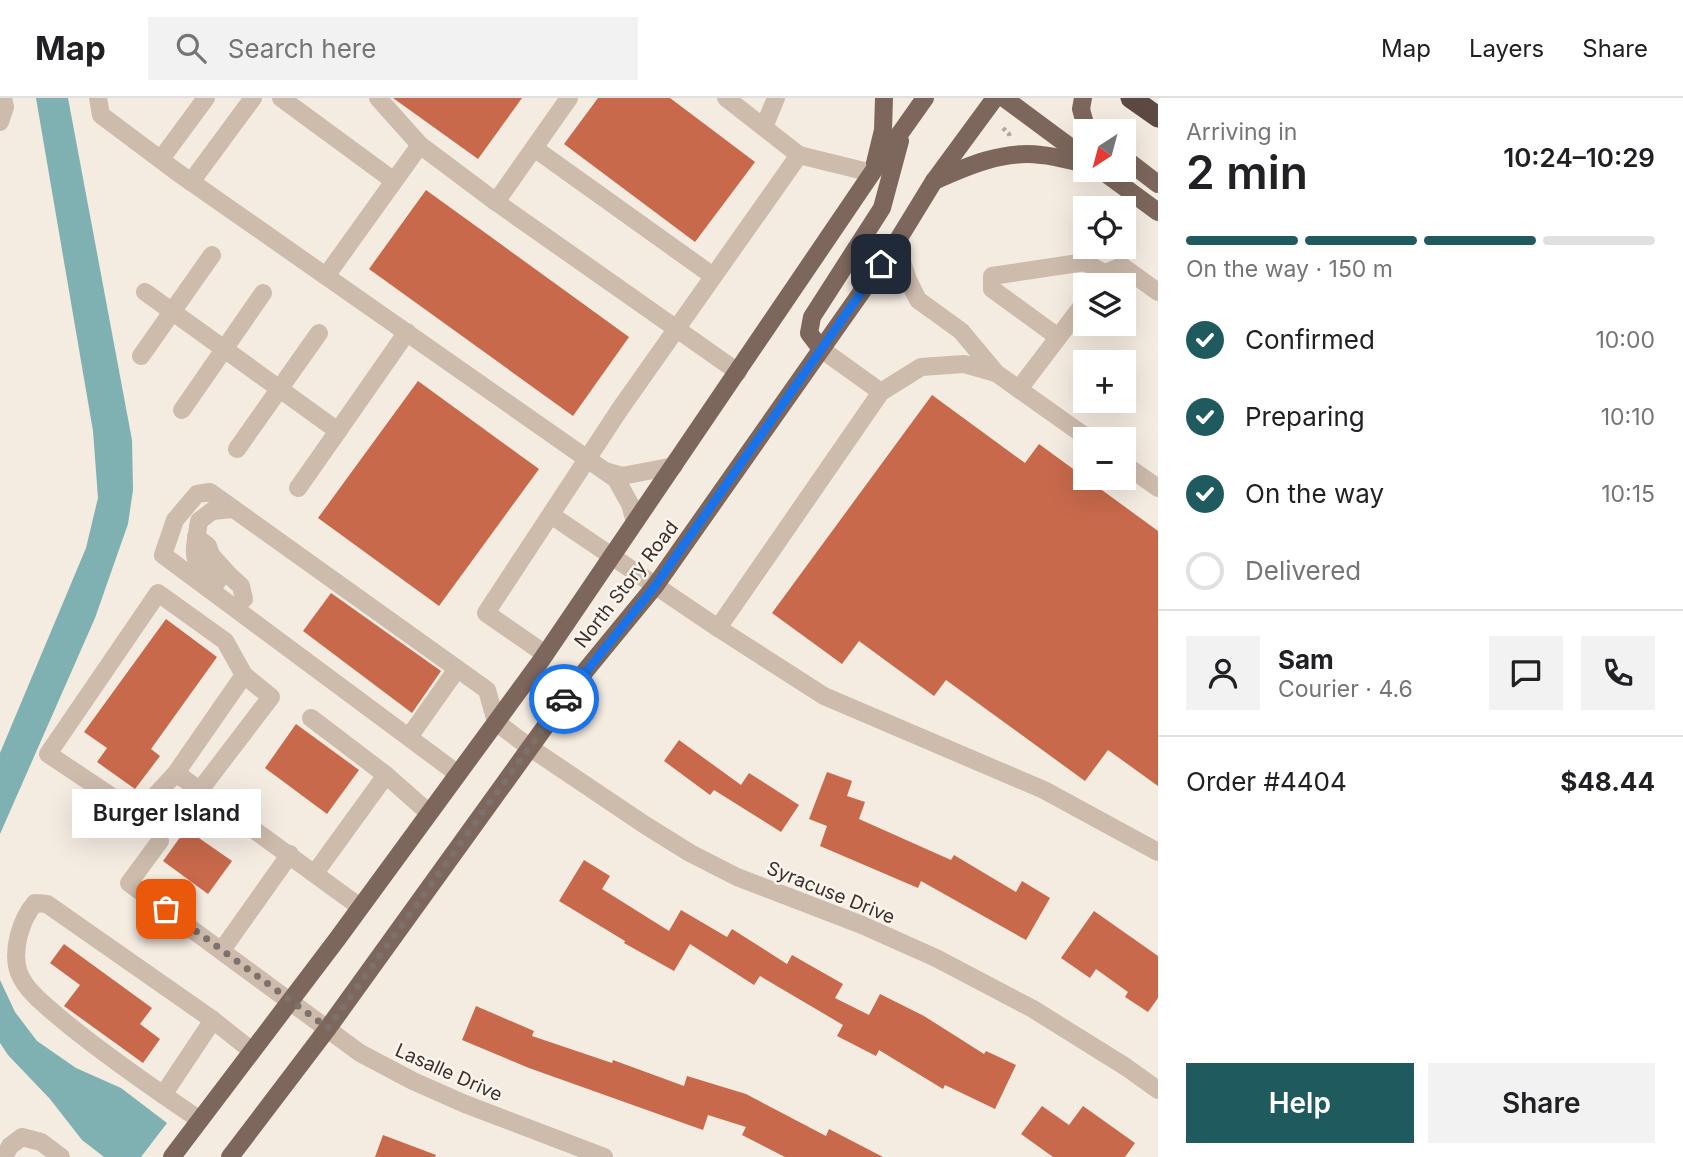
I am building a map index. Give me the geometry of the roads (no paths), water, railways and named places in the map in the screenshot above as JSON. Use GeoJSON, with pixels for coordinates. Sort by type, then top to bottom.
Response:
{"type":"FeatureCollection","features":[{"type":"Feature","properties":{"kind":"highway"},"geometry":{"type":"LineString","coordinates":[[1132,98],[1158,117]]}},
{"type":"Feature","properties":{"kind":"main road"},"geometry":{"type":"LineString","coordinates":[[872,173],[883,131],[884,98]]}},
{"type":"Feature","properties":{"kind":"main road","name":"North Story Road"},"geometry":{"type":"LineString","coordinates":[[172,1157],[545,654],[872,173],[926,98]]}},
{"type":"Feature","properties":{"kind":"main road","name":"North Story Road"},"geometry":{"type":"LineString","coordinates":[[230,1157],[328,1028],[586,670],[655,586],[896,243],[934,181],[995,98]]}},
{"type":"Feature","properties":{"kind":"main road"},"geometry":{"type":"LineString","coordinates":[[1004,98],[1073,149]]}},
{"type":"Feature","properties":{"kind":"main road"},"geometry":{"type":"LineString","coordinates":[[1083,98],[1081,109],[1084,119]]}},
{"type":"Feature","properties":{"kind":"main road"},"geometry":{"type":"LineString","coordinates":[[821,349],[809,333],[812,317],[882,208],[903,131]]}},
{"type":"Feature","properties":{"kind":"main road"},"geometry":{"type":"LineString","coordinates":[[934,181],[968,166],[1014,155],[1041,155],[1073,162]]}},
{"type":"Feature","properties":{"kind":"main road"},"geometry":{"type":"LineString","coordinates":[[1136,167],[1158,184]]}},
{"type":"Feature","properties":{"kind":"main road"},"geometry":{"type":"LineString","coordinates":[[1117,182],[1158,212]]}},
{"type":"Feature","properties":{"kind":"street"},"geometry":{"type":"LineString","coordinates":[[0,122],[5,107],[3,98]]}},
{"type":"Feature","properties":{"kind":"street"},"geometry":{"type":"LineString","coordinates":[[98,98],[101,115],[191,182],[602,470],[630,504],[635,522]]}},
{"type":"Feature","properties":{"kind":"street"},"geometry":{"type":"LineString","coordinates":[[161,159],[206,98]]}},
{"type":"Feature","properties":{"kind":"street"},"geometry":{"type":"LineString","coordinates":[[191,182],[253,98]]}},
{"type":"Feature","properties":{"kind":"street"},"geometry":{"type":"LineString","coordinates":[[282,98],[394,181]]}},
{"type":"Feature","properties":{"kind":"street"},"geometry":{"type":"LineString","coordinates":[[378,98],[420,145],[495,202],[738,372]]}},
{"type":"Feature","properties":{"kind":"street"},"geometry":{"type":"LineString","coordinates":[[495,202],[569,98]]}},
{"type":"Feature","properties":{"kind":"street"},"geometry":{"type":"LineString","coordinates":[[726,98],[799,155],[872,173]]}},
{"type":"Feature","properties":{"kind":"street"},"geometry":{"type":"LineString","coordinates":[[764,128],[776,98]]}},
{"type":"Feature","properties":{"kind":"street"},"geometry":{"type":"LineString","coordinates":[[326,275],[420,145]]}},
{"type":"Feature","properties":{"kind":"street"},"geometry":{"type":"LineString","coordinates":[[534,148],[713,276]]}},
{"type":"Feature","properties":{"kind":"street"},"geometry":{"type":"LineString","coordinates":[[545,654],[486,613],[551,515],[602,470],[620,409],[799,155]]}},
{"type":"Feature","properties":{"kind":"street"},"geometry":{"type":"LineString","coordinates":[[896,243],[908,280],[918,300],[961,331],[996,373],[1073,428]]}},
{"type":"Feature","properties":{"kind":"street"},"geometry":{"type":"LineString","coordinates":[[141,356],[212,255]]}},
{"type":"Feature","properties":{"kind":"street"},"geometry":{"type":"LineString","coordinates":[[1058,337],[992,289],[992,276],[1085,261],[1096,273]]}},
{"type":"Feature","properties":{"kind":"street"},"geometry":{"type":"LineString","coordinates":[[1113,273],[1122,267],[1131,273]]}},
{"type":"Feature","properties":{"kind":"street"},"geometry":{"type":"LineString","coordinates":[[1136,277],[1158,292]]}},
{"type":"Feature","properties":{"kind":"street"},"geometry":{"type":"LineString","coordinates":[[145,292],[338,431]]}},
{"type":"Feature","properties":{"kind":"street"},"geometry":{"type":"LineString","coordinates":[[182,410],[263,293]]}},
{"type":"Feature","properties":{"kind":"street"},"geometry":{"type":"LineString","coordinates":[[1019,389],[1073,318]]}},
{"type":"Feature","properties":{"kind":"street"},"geometry":{"type":"LineString","coordinates":[[298,488],[407,332]]}},
{"type":"Feature","properties":{"kind":"street"},"geometry":{"type":"LineString","coordinates":[[237,449],[319,333]]}},
{"type":"Feature","properties":{"kind":"street"},"geometry":{"type":"LineString","coordinates":[[821,349],[881,392]]}},
{"type":"Feature","properties":{"kind":"street"},"geometry":{"type":"LineString","coordinates":[[718,628],[881,392],[921,367],[964,364],[996,373]]}},
{"type":"Feature","properties":{"kind":"street"},"geometry":{"type":"LineString","coordinates":[[602,470],[622,475],[674,466]]}},
{"type":"Feature","properties":{"kind":"street"},"geometry":{"type":"LineString","coordinates":[[1136,472],[1158,488]]}},
{"type":"Feature","properties":{"kind":"street"},"geometry":{"type":"LineString","coordinates":[[458,774],[163,555],[175,520],[197,494],[210,492],[487,690],[496,722]]}},
{"type":"Feature","properties":{"kind":"street"},"geometry":{"type":"LineString","coordinates":[[232,509],[212,511],[199,521],[193,550],[197,563],[204,573],[244,599],[321,661],[364,703]]}},
{"type":"Feature","properties":{"kind":"street"},"geometry":{"type":"LineString","coordinates":[[551,515],[824,696],[1044,790],[1158,852]]}},
{"type":"Feature","properties":{"kind":"street"},"geometry":{"type":"LineString","coordinates":[[200,790],[271,697],[244,675],[225,641],[158,593],[48,754],[138,814],[176,773],[244,675]]}},
{"type":"Feature","properties":{"kind":"street"},"geometry":{"type":"LineString","coordinates":[[409,737],[457,669]]}},
{"type":"Feature","properties":{"kind":"street"},"geometry":{"type":"LineString","coordinates":[[311,718],[386,775],[429,813]]}},
{"type":"Feature","properties":{"kind":"street","name":"Syracuse Drive"},"geometry":{"type":"LineString","coordinates":[[496,722],[529,747],[690,853],[737,877],[862,925],[936,958],[1033,1009],[1158,1090]]}},
{"type":"Feature","properties":{"kind":"street"},"geometry":{"type":"LineString","coordinates":[[176,773],[360,907]]}},
{"type":"Feature","properties":{"kind":"street"},"geometry":{"type":"LineString","coordinates":[[315,873],[386,775]]}},
{"type":"Feature","properties":{"kind":"street","name":"Lasalle Drive"},"geometry":{"type":"LineString","coordinates":[[160,841],[129,883],[360,1053],[465,1104],[604,1157]]}},
{"type":"Feature","properties":{"kind":"street"},"geometry":{"type":"LineString","coordinates":[[222,950],[289,854]]}},
{"type":"Feature","properties":{"kind":"street"},"geometry":{"type":"LineString","coordinates":[[200,1120],[113,1062],[37,999],[19,973],[17,942],[26,913],[36,903],[47,904],[213,1020],[252,1051]]}},
{"type":"Feature","properties":{"kind":"street"},"geometry":{"type":"LineString","coordinates":[[163,1095],[213,1020]]}},
{"type":"Feature","properties":{"kind":"street"},"geometry":{"type":"LineString","coordinates":[[4,1157],[10,1146],[22,1138],[41,1142],[61,1157]]}},
{"type":"Feature","properties":{"kind":"water"},"geometry":{"type":"Polygon","coordinates":[[[36,98],[68,98],[132,440],[133,490],[128,524],[95,618],[0,834],[0,753],[86,548],[98,498],[93,431],[36,98]]]}},
{"type":"Feature","properties":{"kind":"water"},"geometry":{"type":"Polygon","coordinates":[[[0,980],[15,1012],[37,1041],[76,1068],[121,1088],[167,1123],[141,1157],[104,1157],[82,1140],[50,1099],[8,1055],[0,1043],[0,980]]]}},
{"type":"Feature","properties":{"kind":"place","name":"Burger Island"},"geometry":{"type":"Point","coordinates":[166,909]}}]}
